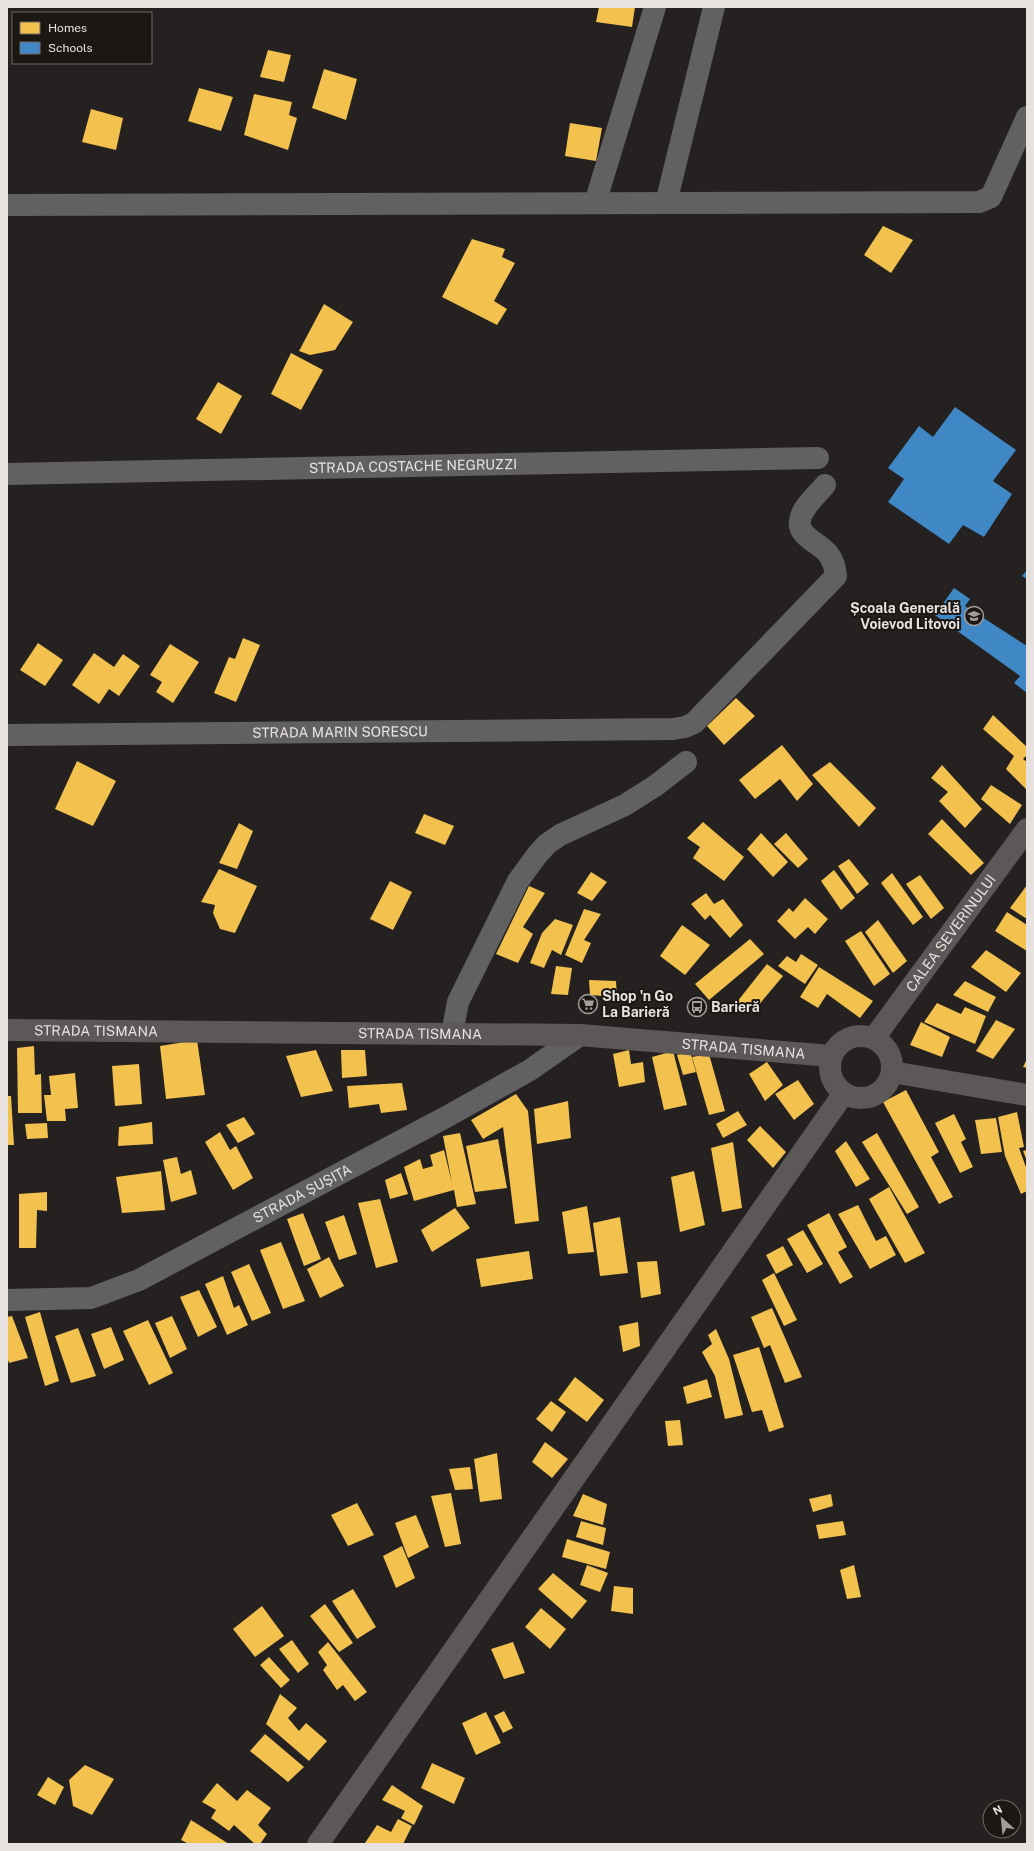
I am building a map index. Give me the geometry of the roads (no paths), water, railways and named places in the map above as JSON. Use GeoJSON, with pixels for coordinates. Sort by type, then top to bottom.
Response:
{"type":"FeatureCollection","features":[{"type":"Feature","properties":{"kind":"main road","name":"CALEA SEVERINULUI"},"geometry":{"type":"LineString","coordinates":[[874,1038],[1027,828]]}},
{"type":"Feature","properties":{"kind":"main road","name":"STRADA TISMANA"},"geometry":{"type":"LineString","coordinates":[[7,1030],[580,1035],[832,1056]]}},
{"type":"Feature","properties":{"kind":"main road"},"geometry":{"type":"LineString","coordinates":[[864,1035],[874,1038],[883,1043],[889,1052],[892,1062],[892,1072],[889,1082],[874,1096],[864,1098],[853,1097],[844,1093],[836,1086],[831,1077],[830,1067],[832,1056],[836,1047],[844,1040],[854,1036],[864,1035]]}},
{"type":"Feature","properties":{"kind":"main road"},"geometry":{"type":"LineString","coordinates":[[892,1072],[1027,1095]]}},
{"type":"Feature","properties":{"kind":"main road"},"geometry":{"type":"LineString","coordinates":[[318,1844],[844,1093]]}},
{"type":"Feature","properties":{"kind":"street"},"geometry":{"type":"LineString","coordinates":[[595,203],[655,7]]}},
{"type":"Feature","properties":{"kind":"street"},"geometry":{"type":"LineString","coordinates":[[666,203],[714,7]]}},
{"type":"Feature","properties":{"kind":"street"},"geometry":{"type":"LineString","coordinates":[[7,205],[979,202],[991,197],[1027,117]]}},
{"type":"Feature","properties":{"kind":"street","name":"STRADA COSTACHE NEGRUZZI"},"geometry":{"type":"LineString","coordinates":[[7,474],[818,458]]}},
{"type":"Feature","properties":{"kind":"street","name":"STRADA MARIN SORESCU"},"geometry":{"type":"LineString","coordinates":[[7,735],[673,729],[685,727],[694,723],[836,576],[834,564],[828,554],[801,531],[799,521],[803,512],[825,485]]}},
{"type":"Feature","properties":{"kind":"street"},"geometry":{"type":"LineString","coordinates":[[452,1034],[458,1002],[518,881],[537,855],[547,844],[560,835],[625,806],[655,786],[686,762]]}},
{"type":"Feature","properties":{"kind":"street","name":"STRADA ȘUȘIȚA"},"geometry":{"type":"LineString","coordinates":[[7,1300],[91,1298],[139,1280],[448,1116],[530,1070],[580,1035]]}},
{"type":"Feature","properties":{"kind":"place","name":"Școala Generală Voievod Litovoi"},"geometry":{"type":"Point","coordinates":[974,616]}},
{"type":"Feature","properties":{"kind":"place","name":"Shop 'n Go La Barieră"},"geometry":{"type":"Point","coordinates":[588,1004]}},
{"type":"Feature","properties":{"kind":"place","name":"Barieră"},"geometry":{"type":"Point","coordinates":[697,1007]}}]}
